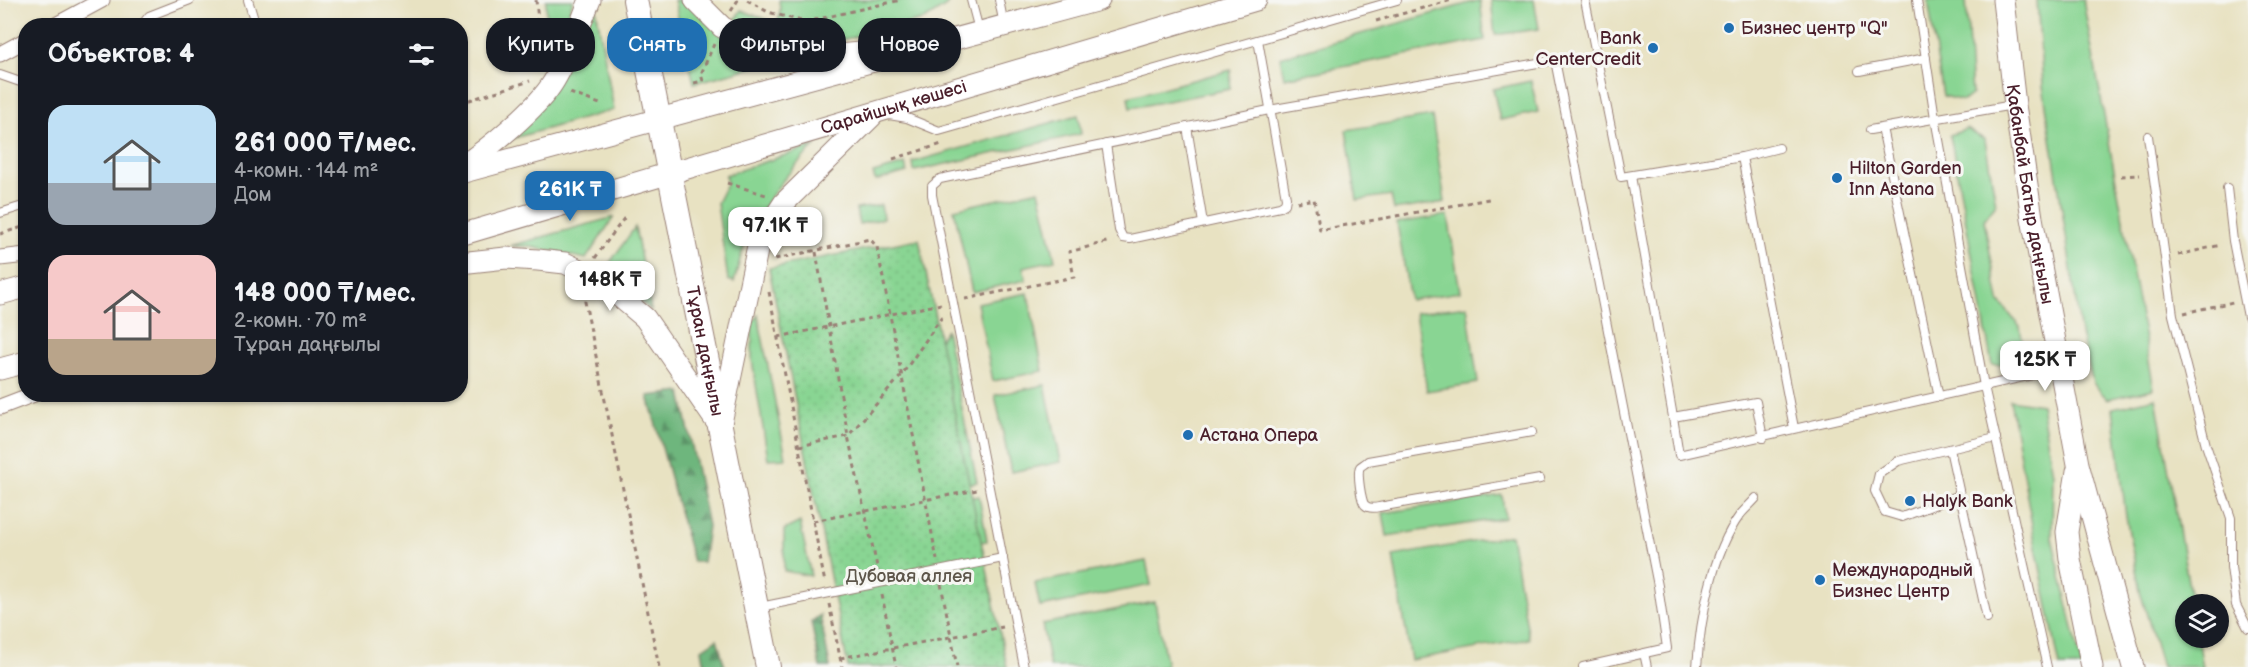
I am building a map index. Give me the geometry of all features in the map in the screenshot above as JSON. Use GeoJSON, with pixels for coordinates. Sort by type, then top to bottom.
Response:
{"type":"FeatureCollection","features":[{"type":"Feature","properties":{"kind":"main road"},"geometry":{"type":"LineString","coordinates":[[468,162],[486,150],[553,84],[590,0]]}},
{"type":"Feature","properties":{"kind":"main road","name":"Тұран даңғылы"},"geometry":{"type":"LineString","coordinates":[[635,0],[768,667]]}},
{"type":"Feature","properties":{"kind":"main road"},"geometry":{"type":"LineString","coordinates":[[695,0],[722,27],[746,40],[779,52],[818,57],[858,54]]}},
{"type":"Feature","properties":{"kind":"main road"},"geometry":{"type":"LineString","coordinates":[[961,37],[1099,0]]}},
{"type":"Feature","properties":{"kind":"main road","name":"Сарайшық көшесі"},"geometry":{"type":"LineString","coordinates":[[468,233],[1256,0]]}},
{"type":"Feature","properties":{"kind":"main road","name":"Қабанбай Батыр даңғылы"},"geometry":{"type":"LineString","coordinates":[[2003,0],[2015,105],[2032,218],[2078,464],[2133,667]]}},
{"type":"Feature","properties":{"kind":"main road"},"geometry":{"type":"LineString","coordinates":[[468,171],[858,65]]}},
{"type":"Feature","properties":{"kind":"main road"},"geometry":{"type":"LineString","coordinates":[[720,427],[759,241],[784,203],[876,112]]}},
{"type":"Feature","properties":{"kind":"main road"},"geometry":{"type":"LineString","coordinates":[[468,262],[506,258],[565,263],[600,280],[645,318],[720,427]]}},
{"type":"Feature","properties":{"kind":"main road"},"geometry":{"type":"LineString","coordinates":[[0,294],[18,289]]}},
{"type":"Feature","properties":{"kind":"main road"},"geometry":{"type":"LineString","coordinates":[[0,369],[18,364]]}},
{"type":"Feature","properties":{"kind":"main road"},"geometry":{"type":"LineString","coordinates":[[2078,464],[2067,532],[2075,591],[2092,667]]}},
{"type":"Feature","properties":{"kind":"street"},"geometry":{"type":"LineString","coordinates":[[69,18],[102,0]]}},
{"type":"Feature","properties":{"kind":"street"},"geometry":{"type":"LineString","coordinates":[[0,54],[18,44]]}},
{"type":"Feature","properties":{"kind":"street"},"geometry":{"type":"LineString","coordinates":[[0,258],[18,256]]}},
{"type":"Feature","properties":{"kind":"street"},"geometry":{"type":"LineString","coordinates":[[0,407],[18,400]]}},
{"type":"Feature","properties":{"kind":"lane"},"geometry":{"type":"LineString","coordinates":[[147,18],[190,0]]}},
{"type":"Feature","properties":{"kind":"lane"},"geometry":{"type":"LineString","coordinates":[[248,0],[254,18]]}},
{"type":"Feature","properties":{"kind":"lane"},"geometry":{"type":"LineString","coordinates":[[971,0],[979,32]]}},
{"type":"Feature","properties":{"kind":"lane"},"geometry":{"type":"LineString","coordinates":[[999,0],[1005,26]]}},
{"type":"Feature","properties":{"kind":"lane"},"geometry":{"type":"LineString","coordinates":[[876,112],[907,118],[939,131],[1397,0]]}},
{"type":"Feature","properties":{"kind":"lane"},"geometry":{"type":"LineString","coordinates":[[1585,0],[1621,177],[1743,157],[1779,148]]}},
{"type":"Feature","properties":{"kind":"lane"},"geometry":{"type":"LineString","coordinates":[[1917,0],[1935,118],[1984,386],[2047,667]]}},
{"type":"Feature","properties":{"kind":"lane"},"geometry":{"type":"LineString","coordinates":[[1106,144],[1119,230],[1123,238],[1130,239],[1280,207],[1285,204],[1286,198],[1258,40]]}},
{"type":"Feature","properties":{"kind":"lane"},"geometry":{"type":"LineString","coordinates":[[1860,71],[1926,58]]}},
{"type":"Feature","properties":{"kind":"lane"},"geometry":{"type":"LineString","coordinates":[[1024,667],[932,186],[940,179],[1269,110],[1555,60],[1655,574],[1667,648],[1583,667]]}},
{"type":"Feature","properties":{"kind":"lane"},"geometry":{"type":"LineString","coordinates":[[0,75],[18,81]]}},
{"type":"Feature","properties":{"kind":"lane"},"geometry":{"type":"LineString","coordinates":[[1870,130],[2015,105]]}},
{"type":"Feature","properties":{"kind":"lane"},"geometry":{"type":"LineString","coordinates":[[1187,127],[1203,223]]}},
{"type":"Feature","properties":{"kind":"lane"},"geometry":{"type":"LineString","coordinates":[[1882,128],[1939,397]]}},
{"type":"Feature","properties":{"kind":"lane"},"geometry":{"type":"LineString","coordinates":[[2148,136],[2173,315],[2206,445],[2231,518],[2231,567],[2236,605],[2248,628]]}},
{"type":"Feature","properties":{"kind":"lane"},"geometry":{"type":"LineString","coordinates":[[1743,157],[1794,428]]}},
{"type":"Feature","properties":{"kind":"lane"},"geometry":{"type":"LineString","coordinates":[[1631,176],[1679,455],[1763,438],[1794,428],[2061,368]]}},
{"type":"Feature","properties":{"kind":"lane"},"geometry":{"type":"LineString","coordinates":[[2227,188],[2233,241],[2248,317]]}},
{"type":"Feature","properties":{"kind":"lane"},"geometry":{"type":"LineString","coordinates":[[0,213],[18,207]]}},
{"type":"Feature","properties":{"kind":"lane"},"geometry":{"type":"LineString","coordinates":[[1673,417],[1756,402],[1763,438]]}},
{"type":"Feature","properties":{"kind":"lane"},"geometry":{"type":"LineString","coordinates":[[1532,432],[1368,461],[1360,466],[1358,471],[1362,500],[1371,508],[1540,478]]}},
{"type":"Feature","properties":{"kind":"lane"},"geometry":{"type":"LineString","coordinates":[[1960,495],[1902,517],[1885,512],[1875,491],[1879,474],[1898,461],[1996,438]]}},
{"type":"Feature","properties":{"kind":"lane"},"geometry":{"type":"LineString","coordinates":[[1950,449],[1988,618]]}},
{"type":"Feature","properties":{"kind":"lane"},"geometry":{"type":"LineString","coordinates":[[1697,667],[1706,608],[1716,567],[1740,516],[1756,498]]}},
{"type":"Feature","properties":{"kind":"lane"},"geometry":{"type":"LineString","coordinates":[[756,608],[1003,558]]}},
{"type":"Feature","properties":{"kind":"lane"},"geometry":{"type":"LineString","coordinates":[[1644,653],[1647,667]]}},
{"type":"Feature","properties":{"kind":"path"},"geometry":{"type":"LineString","coordinates":[[536,0],[538,18]]}},
{"type":"Feature","properties":{"kind":"path"},"geometry":{"type":"LineString","coordinates":[[747,0],[768,12],[805,22],[901,0]]}},
{"type":"Feature","properties":{"kind":"path"},"geometry":{"type":"LineString","coordinates":[[694,83],[703,81],[701,74],[715,42]]}},
{"type":"Feature","properties":{"kind":"path"},"geometry":{"type":"LineString","coordinates":[[468,101],[534,80]]}},
{"type":"Feature","properties":{"kind":"path"},"geometry":{"type":"LineString","coordinates":[[565,92],[600,104]]}},
{"type":"Feature","properties":{"kind":"path"},"geometry":{"type":"LineString","coordinates":[[2121,176],[2153,173]]}},
{"type":"Feature","properties":{"kind":"path"},"geometry":{"type":"LineString","coordinates":[[727,183],[772,197]]}},
{"type":"Feature","properties":{"kind":"path"},"geometry":{"type":"LineString","coordinates":[[1285,204],[1314,199],[1320,230],[1489,199]]}},
{"type":"Feature","properties":{"kind":"path"},"geometry":{"type":"LineString","coordinates":[[591,265],[625,217]]}},
{"type":"Feature","properties":{"kind":"path"},"geometry":{"type":"LineString","coordinates":[[0,234],[18,228]]}},
{"type":"Feature","properties":{"kind":"path"},"geometry":{"type":"LineString","coordinates":[[777,337],[1074,277],[1069,252],[1123,238]]}},
{"type":"Feature","properties":{"kind":"path"},"geometry":{"type":"LineString","coordinates":[[772,260],[870,239],[874,243],[957,667]]}},
{"type":"Feature","properties":{"kind":"path"},"geometry":{"type":"LineString","coordinates":[[2164,259],[2233,241]]}},
{"type":"Feature","properties":{"kind":"path"},"geometry":{"type":"LineString","coordinates":[[816,252],[848,436],[866,511],[896,667]]}},
{"type":"Feature","properties":{"kind":"path"},"geometry":{"type":"LineString","coordinates":[[767,284],[842,667]]}},
{"type":"Feature","properties":{"kind":"path"},"geometry":{"type":"LineString","coordinates":[[581,285],[659,667]]}},
{"type":"Feature","properties":{"kind":"path"},"geometry":{"type":"LineString","coordinates":[[2173,315],[2245,299]]}},
{"type":"Feature","properties":{"kind":"path"},"geometry":{"type":"LineString","coordinates":[[799,446],[848,436],[901,376],[953,302]]}},
{"type":"Feature","properties":{"kind":"path"},"geometry":{"type":"LineString","coordinates":[[813,521],[989,487]]}},
{"type":"Feature","properties":{"kind":"path"},"geometry":{"type":"LineString","coordinates":[[840,658],[1016,624]]}},
{"type":"Feature","properties":{"kind":"green space"},"geometry":{"type":"Polygon","coordinates":[[[546,0],[573,0],[567,18],[547,18],[546,0]]]}},
{"type":"Feature","properties":{"kind":"green space"},"geometry":{"type":"Polygon","coordinates":[[[674,0],[687,0],[719,19],[719,72],[735,72],[694,83],[691,72],[707,72],[707,18],[678,18],[674,0]]]}},
{"type":"Feature","properties":{"kind":"green space"},"geometry":{"type":"Polygon","coordinates":[[[779,0],[950,0],[946,6],[928,18],[858,18],[858,36],[846,39],[846,18],[779,18],[779,0]]]}},
{"type":"Feature","properties":{"kind":"green space"},"geometry":{"type":"Polygon","coordinates":[[[1480,0],[1485,40],[1284,78],[1280,57],[1480,0]]]}},
{"type":"Feature","properties":{"kind":"green space"},"geometry":{"type":"Polygon","coordinates":[[[1491,0],[1534,0],[1539,29],[1495,35],[1491,0]]]}},
{"type":"Feature","properties":{"kind":"green space"},"geometry":{"type":"Polygon","coordinates":[[[1928,0],[1966,0],[1972,94],[1963,101],[1943,96],[1928,0]]]}},
{"type":"Feature","properties":{"kind":"green space"},"geometry":{"type":"Polygon","coordinates":[[[2037,0],[2083,0],[2154,389],[2107,399],[2093,383],[2081,334],[2043,86],[2037,0]]]}},
{"type":"Feature","properties":{"kind":"green space"},"geometry":{"type":"Polygon","coordinates":[[[595,3],[614,110],[507,140],[551,72],[595,72],[595,18],[585,18],[595,3]]]}},
{"type":"Feature","properties":{"kind":"green space"},"geometry":{"type":"Polygon","coordinates":[[[741,10],[762,18],[736,18],[741,10]]]}},
{"type":"Feature","properties":{"kind":"green space"},"geometry":{"type":"Polygon","coordinates":[[[1231,70],[1230,89],[1130,108],[1128,97],[1231,70]]]}},
{"type":"Feature","properties":{"kind":"green space"},"geometry":{"type":"Polygon","coordinates":[[[1531,81],[1538,112],[1500,120],[1493,89],[1531,81]]]}},
{"type":"Feature","properties":{"kind":"green space"},"geometry":{"type":"Polygon","coordinates":[[[1078,115],[1081,134],[914,171],[913,162],[1078,115]]]}},
{"type":"Feature","properties":{"kind":"green space"},"geometry":{"type":"Polygon","coordinates":[[[1432,116],[1445,202],[1394,210],[1391,195],[1357,200],[1346,130],[1432,116]]]}},
{"type":"Feature","properties":{"kind":"green space"},"geometry":{"type":"Polygon","coordinates":[[[1967,129],[1985,140],[1996,204],[1984,220],[1999,301],[2020,327],[2025,357],[2011,364],[1992,365],[1950,135],[1967,129]]]}},
{"type":"Feature","properties":{"kind":"green space"},"geometry":{"type":"Polygon","coordinates":[[[816,145],[797,164],[763,208],[745,244],[734,282],[728,280],[717,203],[727,183],[725,175],[816,145]]]}},
{"type":"Feature","properties":{"kind":"green space"},"geometry":{"type":"Polygon","coordinates":[[[905,164],[907,172],[875,181],[873,173],[905,164]]]}},
{"type":"Feature","properties":{"kind":"green space"},"geometry":{"type":"Polygon","coordinates":[[[1039,190],[1055,260],[1023,267],[1026,280],[972,292],[954,209],[1039,190]]]}},
{"type":"Feature","properties":{"kind":"green space"},"geometry":{"type":"Polygon","coordinates":[[[881,205],[883,219],[859,224],[856,209],[881,205]]]}},
{"type":"Feature","properties":{"kind":"green space"},"geometry":{"type":"Polygon","coordinates":[[[1448,215],[1460,292],[1410,300],[1397,223],[1448,215]]]}},
{"type":"Feature","properties":{"kind":"green space"},"geometry":{"type":"Polygon","coordinates":[[[614,217],[586,259],[527,246],[510,246],[614,217]]]}},
{"type":"Feature","properties":{"kind":"green space"},"geometry":{"type":"Polygon","coordinates":[[[635,227],[651,310],[604,271],[635,227]]]}},
{"type":"Feature","properties":{"kind":"green space","name":"Дубовая аллея"},"geometry":{"type":"Polygon","coordinates":[[[919,239],[1007,667],[848,667],[769,268],[919,239]]]}},
{"type":"Feature","properties":{"kind":"green space"},"geometry":{"type":"Polygon","coordinates":[[[1028,293],[1043,371],[993,381],[977,303],[1028,293]]]}},
{"type":"Feature","properties":{"kind":"green space"},"geometry":{"type":"Polygon","coordinates":[[[1467,306],[1478,383],[1427,391],[1415,313],[1467,306]]]}},
{"type":"Feature","properties":{"kind":"green space"},"geometry":{"type":"Polygon","coordinates":[[[758,315],[786,458],[768,459],[752,360],[752,323],[758,315]]]}},
{"type":"Feature","properties":{"kind":"green space"},"geometry":{"type":"Polygon","coordinates":[[[946,330],[977,482],[942,491],[914,381],[946,330]]]}},
{"type":"Feature","properties":{"kind":"green space"},"geometry":{"type":"Polygon","coordinates":[[[1045,385],[1061,462],[1011,472],[995,395],[1045,385]]]}},
{"type":"Feature","properties":{"kind":"green space"},"geometry":{"type":"Polygon","coordinates":[[[681,392],[708,526],[703,562],[693,562],[648,396],[681,392]]]}},
{"type":"Feature","properties":{"kind":"green space"},"geometry":{"type":"Polygon","coordinates":[[[2156,398],[2190,594],[2175,594],[2175,648],[2200,648],[2203,667],[2162,667],[2140,591],[2126,517],[2113,408],[2156,398]]]}},
{"type":"Feature","properties":{"kind":"green space"},"geometry":{"type":"Polygon","coordinates":[[[2010,400],[2041,405],[2053,474],[2052,538],[2082,667],[2060,667],[2010,400]]]}},
{"type":"Feature","properties":{"kind":"green space"},"geometry":{"type":"Polygon","coordinates":[[[1502,495],[1505,518],[1387,536],[1383,513],[1502,495]]]}},
{"type":"Feature","properties":{"kind":"green space"},"geometry":{"type":"Polygon","coordinates":[[[979,496],[987,541],[953,547],[945,502],[979,496]]]}},
{"type":"Feature","properties":{"kind":"green space"},"geometry":{"type":"Polygon","coordinates":[[[800,522],[811,576],[784,571],[784,530],[800,522]]]}},
{"type":"Feature","properties":{"kind":"green space"},"geometry":{"type":"Polygon","coordinates":[[[1511,535],[1529,639],[1411,660],[1393,556],[1511,535]]]}},
{"type":"Feature","properties":{"kind":"green space"},"geometry":{"type":"Polygon","coordinates":[[[1146,561],[1151,585],[1040,607],[1035,583],[1146,561]]]}},
{"type":"Feature","properties":{"kind":"green space"},"geometry":{"type":"Polygon","coordinates":[[[1155,602],[1167,667],[1050,667],[1042,624],[1155,602]]]}},
{"type":"Feature","properties":{"kind":"green space"},"geometry":{"type":"Polygon","coordinates":[[[820,615],[830,667],[820,667],[811,622],[820,615]]]}},
{"type":"Feature","properties":{"kind":"green space"},"geometry":{"type":"Polygon","coordinates":[[[717,639],[725,667],[705,667],[702,649],[717,639]]]}},
{"type":"Feature","properties":{"kind":"place","name":"Бизнес центр \"Q\""},"geometry":{"type":"Point","coordinates":[1729,28]}},
{"type":"Feature","properties":{"kind":"place","name":"Bank CenterCredit"},"geometry":{"type":"Point","coordinates":[1653,48]}},
{"type":"Feature","properties":{"kind":"place","name":"Hilton Garden Inn Astana"},"geometry":{"type":"Point","coordinates":[1837,178]}},
{"type":"Feature","properties":{"kind":"place","name":"Астана Опера"},"geometry":{"type":"Point","coordinates":[1188,435]}},
{"type":"Feature","properties":{"kind":"place","name":"Halyk Bank"},"geometry":{"type":"Point","coordinates":[1910,501]}},
{"type":"Feature","properties":{"kind":"place","name":"Международный Бизнес Центр"},"geometry":{"type":"Point","coordinates":[1820,580]}}]}
